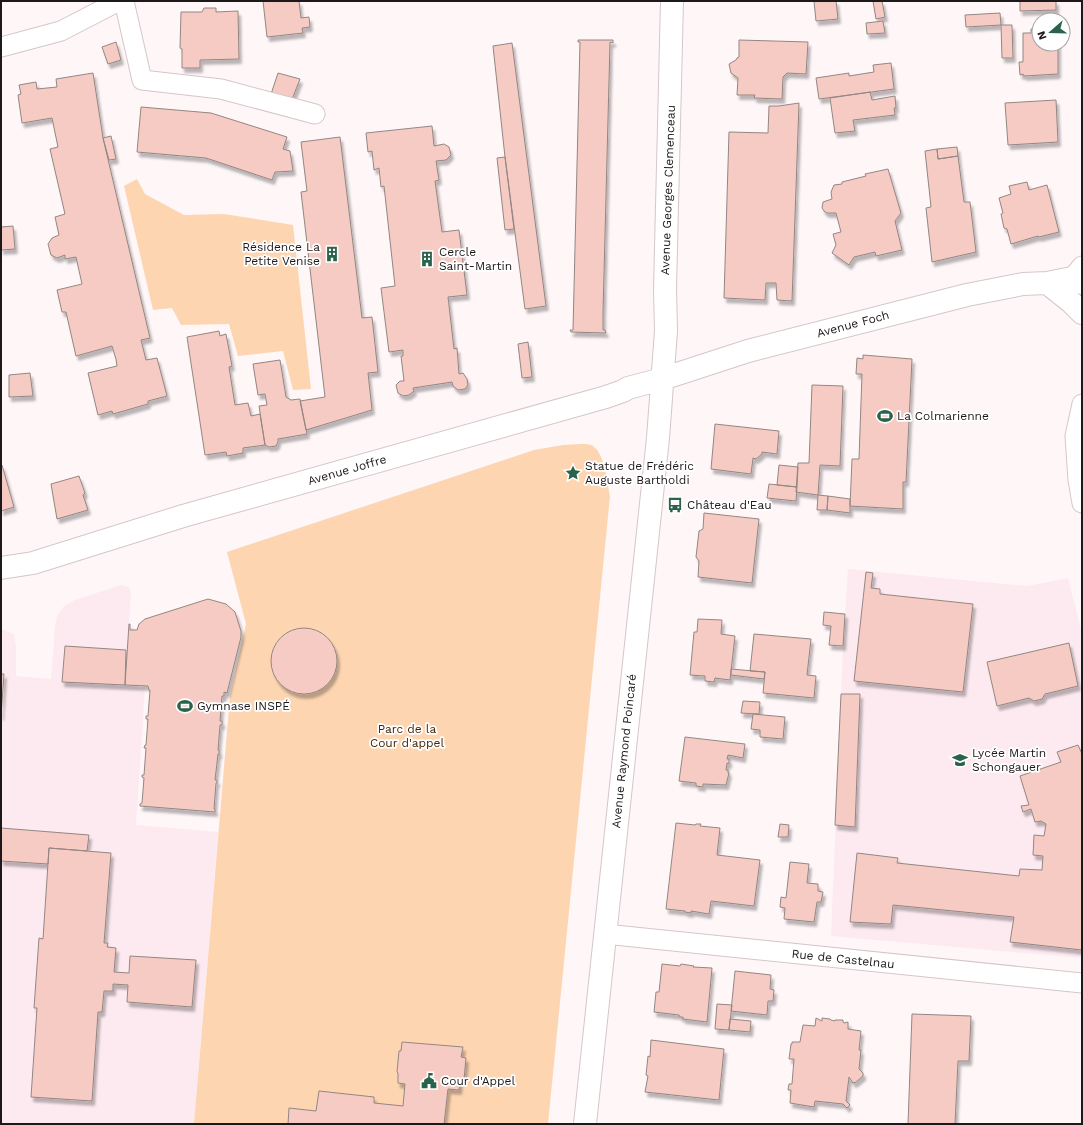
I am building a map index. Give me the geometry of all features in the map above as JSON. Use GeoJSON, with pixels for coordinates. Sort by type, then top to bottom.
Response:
{"type":"FeatureCollection","features":[{"type":"Feature","properties":{"kind":"street"},"geometry":{"type":"LineString","coordinates":[[1,47],[61,31],[119,1]]}},
{"type":"Feature","properties":{"kind":"street"},"geometry":{"type":"LineString","coordinates":[[124,1],[142,80],[221,89],[315,114]]}},
{"type":"Feature","properties":{"kind":"street","name":"Avenue Georges Clemenceau"},"geometry":{"type":"LineString","coordinates":[[662,379],[666,331],[665,289],[672,1]]}},
{"type":"Feature","properties":{"kind":"street","name":"Avenue Foch"},"geometry":{"type":"LineString","coordinates":[[662,379],[748,351],[967,295],[1023,284],[1047,283],[1079,275]]}},
{"type":"Feature","properties":{"kind":"street"},"geometry":{"type":"LineString","coordinates":[[1047,283],[1082,313]]}},
{"type":"Feature","properties":{"kind":"street","name":"Avenue Joffre"},"geometry":{"type":"LineString","coordinates":[[1,578],[33,563],[183,516],[606,397],[623,392],[628,388],[662,379]]}},
{"type":"Feature","properties":{"kind":"street","name":"Avenue Raymond Poincaré"},"geometry":{"type":"LineString","coordinates":[[585,1124],[658,438],[662,379]]}},
{"type":"Feature","properties":{"kind":"street"},"geometry":{"type":"LineString","coordinates":[[1082,404],[1075,436],[1078,480],[1082,503]]}},
{"type":"Feature","properties":{"kind":"street","name":"Avenue Joffre"},"geometry":{"type":"LineString","coordinates":[[1,568],[33,563]]}},
{"type":"Feature","properties":{"kind":"street","name":"Rue de Castelnau"},"geometry":{"type":"LineString","coordinates":[[605,934],[1082,983]]}},
{"type":"Feature","properties":{"kind":"shaded area","name":"Lycée Martin Schongauer"},"geometry":{"type":"Polygon","coordinates":[[[848,569],[1027,586],[1068,578],[1082,633],[1082,958],[831,936],[843,646],[848,569]]]}},
{"type":"Feature","properties":{"kind":"shaded area"},"geometry":{"type":"Polygon","coordinates":[[[121,585],[129,587],[131,594],[125,686],[145,688],[136,825],[218,832],[194,1124],[1,1124],[1,629],[14,634],[16,647],[16,676],[51,679],[55,627],[57,616],[64,606],[75,600],[121,585]]]}},
{"type":"Feature","properties":{"kind":"green space"},"geometry":{"type":"Polygon","coordinates":[[[137,179],[145,194],[184,215],[224,214],[293,225],[311,389],[293,390],[283,351],[238,356],[229,324],[181,325],[172,308],[153,310],[124,186],[137,179]]]}},
{"type":"Feature","properties":{"kind":"green space","name":"Parc de la Cour d'appel"},"geometry":{"type":"Polygon","coordinates":[[[588,444],[596,448],[602,460],[610,496],[548,1124],[194,1124],[230,696],[246,624],[227,552],[534,450],[563,445],[588,444]]]}},
{"type":"Feature","properties":{"kind":"building"},"geometry":{"type":"Polygon","coordinates":[[[263,1],[299,1],[301,18],[309,17],[310,27],[302,28],[303,33],[267,37],[263,1]]]}},
{"type":"Feature","properties":{"kind":"building"},"geometry":{"type":"Polygon","coordinates":[[[814,1],[836,1],[838,19],[816,21],[814,1]]]}},
{"type":"Feature","properties":{"kind":"building"},"geometry":{"type":"Polygon","coordinates":[[[873,1],[882,1],[885,17],[876,19],[873,1]]]}},
{"type":"Feature","properties":{"kind":"building"},"geometry":{"type":"Polygon","coordinates":[[[1020,1],[1056,1],[1056,10],[1020,11],[1020,1]]]}},
{"type":"Feature","properties":{"kind":"building"},"geometry":{"type":"Polygon","coordinates":[[[204,8],[216,8],[216,12],[238,11],[239,59],[200,60],[200,68],[182,68],[182,49],[180,48],[181,12],[202,12],[204,8]]]}},
{"type":"Feature","properties":{"kind":"building"},"geometry":{"type":"Polygon","coordinates":[[[1000,13],[1001,25],[966,27],[965,15],[1000,13]]]}},
{"type":"Feature","properties":{"kind":"building"},"geometry":{"type":"Polygon","coordinates":[[[883,21],[885,33],[867,34],[866,23],[883,21]]]}},
{"type":"Feature","properties":{"kind":"building"},"geometry":{"type":"Polygon","coordinates":[[[1001,25],[1012,25],[1013,58],[1002,58],[1001,25]]]}},
{"type":"Feature","properties":{"kind":"building"},"geometry":{"type":"Polygon","coordinates":[[[1023,33],[1031,33],[1031,52],[1058,52],[1058,74],[1020,75],[1019,62],[1023,62],[1023,33]]]}},
{"type":"Feature","properties":{"kind":"building"},"geometry":{"type":"Polygon","coordinates":[[[578,40],[613,40],[613,43],[610,42],[603,312],[603,330],[605,330],[606,333],[571,332],[570,330],[573,330],[580,42],[578,42],[578,40]]]}},
{"type":"Feature","properties":{"kind":"building"},"geometry":{"type":"Polygon","coordinates":[[[739,40],[808,42],[806,74],[787,73],[783,77],[782,99],[754,98],[755,95],[737,95],[738,78],[731,73],[729,64],[739,57],[739,40]]]}},
{"type":"Feature","properties":{"kind":"building"},"geometry":{"type":"Polygon","coordinates":[[[116,42],[121,60],[108,64],[102,47],[116,42]]]}},
{"type":"Feature","properties":{"kind":"building"},"geometry":{"type":"Polygon","coordinates":[[[512,43],[546,306],[525,309],[505,157],[493,46],[512,43]]]}},
{"type":"Feature","properties":{"kind":"building"},"geometry":{"type":"Polygon","coordinates":[[[891,63],[894,89],[819,99],[816,78],[849,73],[849,76],[874,72],[873,65],[891,63]]]}},
{"type":"Feature","properties":{"kind":"building"},"geometry":{"type":"Polygon","coordinates":[[[93,73],[103,138],[150,338],[141,340],[146,360],[157,358],[167,396],[148,401],[148,404],[113,414],[112,411],[98,415],[88,373],[117,366],[116,359],[112,346],[76,356],[66,312],[62,312],[57,290],[82,284],[76,257],[65,259],[65,255],[57,258],[51,255],[48,244],[52,238],[59,235],[55,217],[65,214],[50,149],[58,147],[52,118],[22,123],[18,95],[21,94],[19,85],[36,82],[37,89],[57,87],[56,79],[93,73]]]}},
{"type":"Feature","properties":{"kind":"building"},"geometry":{"type":"Polygon","coordinates":[[[278,73],[300,79],[291,102],[271,94],[278,73]]]}},
{"type":"Feature","properties":{"kind":"building"},"geometry":{"type":"Polygon","coordinates":[[[870,92],[872,100],[895,96],[895,115],[853,120],[855,131],[835,133],[830,98],[870,92]]]}},
{"type":"Feature","properties":{"kind":"building"},"geometry":{"type":"Polygon","coordinates":[[[1056,100],[1058,142],[1008,145],[1005,103],[1056,100]]]}},
{"type":"Feature","properties":{"kind":"building"},"geometry":{"type":"Polygon","coordinates":[[[799,103],[792,301],[777,300],[776,283],[766,283],[765,300],[724,298],[729,132],[768,133],[769,106],[799,103]]]}},
{"type":"Feature","properties":{"kind":"building"},"geometry":{"type":"Polygon","coordinates":[[[141,107],[211,113],[287,137],[283,149],[290,151],[293,171],[275,172],[272,180],[206,158],[137,152],[141,107]]]}},
{"type":"Feature","properties":{"kind":"building","name":"Cercle Saint-Martin"},"geometry":{"type":"Polygon","coordinates":[[[432,126],[434,146],[444,144],[449,147],[451,155],[446,160],[436,161],[439,180],[435,181],[442,232],[459,230],[467,295],[448,297],[454,349],[457,348],[459,374],[463,373],[467,379],[468,385],[465,389],[458,390],[453,386],[452,382],[413,388],[414,391],[409,395],[403,396],[398,393],[396,385],[400,381],[404,381],[401,356],[403,356],[403,350],[389,352],[381,288],[395,286],[384,186],[381,187],[379,168],[374,170],[372,151],[368,152],[366,133],[432,126]]]}},
{"type":"Feature","properties":{"kind":"building"},"geometry":{"type":"Polygon","coordinates":[[[111,136],[116,159],[109,160],[103,138],[111,136]]]}},
{"type":"Feature","properties":{"kind":"building","name":"Résidence La Petite Venise"},"geometry":{"type":"Polygon","coordinates":[[[340,137],[362,318],[372,317],[378,372],[368,373],[372,410],[306,430],[300,401],[325,397],[301,192],[307,191],[301,142],[340,137]]]}},
{"type":"Feature","properties":{"kind":"building"},"geometry":{"type":"Polygon","coordinates":[[[957,147],[958,156],[938,159],[937,149],[957,147]]]}},
{"type":"Feature","properties":{"kind":"building"},"geometry":{"type":"Polygon","coordinates":[[[937,149],[938,159],[958,156],[964,202],[970,202],[976,252],[932,262],[926,208],[931,207],[925,151],[937,149]]]}},
{"type":"Feature","properties":{"kind":"building"},"geometry":{"type":"Polygon","coordinates":[[[505,157],[514,229],[505,230],[497,158],[505,157]]]}},
{"type":"Feature","properties":{"kind":"building"},"geometry":{"type":"Polygon","coordinates":[[[888,169],[901,213],[895,221],[902,250],[876,256],[875,252],[854,257],[849,265],[832,253],[836,245],[833,234],[841,232],[836,213],[827,213],[824,211],[822,208],[823,202],[832,199],[831,192],[834,185],[842,184],[842,182],[866,176],[865,174],[888,169]]]}},
{"type":"Feature","properties":{"kind":"building"},"geometry":{"type":"Polygon","coordinates":[[[1027,182],[1029,190],[1047,185],[1059,232],[1038,236],[1011,244],[1007,229],[1004,228],[1001,214],[1003,213],[999,198],[1011,194],[1009,186],[1027,182]]]}},
{"type":"Feature","properties":{"kind":"building"},"geometry":{"type":"Polygon","coordinates":[[[13,226],[15,249],[1,250],[1,227],[13,226]]]}},
{"type":"Feature","properties":{"kind":"building"},"geometry":{"type":"Polygon","coordinates":[[[219,331],[220,336],[226,334],[232,366],[229,367],[235,405],[248,403],[251,416],[260,414],[265,445],[243,448],[243,453],[227,456],[226,452],[205,455],[187,337],[219,331]]]}},
{"type":"Feature","properties":{"kind":"building"},"geometry":{"type":"Polygon","coordinates":[[[528,342],[532,377],[522,378],[518,344],[528,342]]]}},
{"type":"Feature","properties":{"kind":"building","name":"La Colmarienne"},"geometry":{"type":"Polygon","coordinates":[[[863,355],[912,359],[906,482],[903,482],[903,509],[850,506],[852,459],[859,459],[862,374],[856,374],[857,358],[863,359],[863,355]]]}},
{"type":"Feature","properties":{"kind":"building"},"geometry":{"type":"Polygon","coordinates":[[[280,360],[286,397],[291,400],[300,399],[307,434],[278,439],[276,446],[269,447],[265,445],[259,406],[267,405],[265,394],[258,395],[253,364],[280,360]]]}},
{"type":"Feature","properties":{"kind":"building"},"geometry":{"type":"Polygon","coordinates":[[[30,373],[33,396],[9,397],[9,375],[30,373]]]}},
{"type":"Feature","properties":{"kind":"building"},"geometry":{"type":"Polygon","coordinates":[[[812,385],[843,386],[840,466],[820,465],[818,495],[796,492],[798,463],[809,463],[812,385]]]}},
{"type":"Feature","properties":{"kind":"building"},"geometry":{"type":"Polygon","coordinates":[[[715,424],[779,431],[777,454],[762,452],[762,454],[756,459],[753,458],[751,474],[711,469],[715,424]]]}},
{"type":"Feature","properties":{"kind":"building"},"geometry":{"type":"Polygon","coordinates":[[[2,465],[14,507],[1,511],[1,466],[2,465]]]}},
{"type":"Feature","properties":{"kind":"building"},"geometry":{"type":"Polygon","coordinates":[[[779,465],[798,467],[797,487],[777,485],[779,465]]]}},
{"type":"Feature","properties":{"kind":"building"},"geometry":{"type":"Polygon","coordinates":[[[79,476],[85,493],[83,495],[88,510],[57,519],[51,484],[79,476]]]}},
{"type":"Feature","properties":{"kind":"building"},"geometry":{"type":"Polygon","coordinates":[[[769,484],[797,487],[796,501],[767,498],[769,484]]]}},
{"type":"Feature","properties":{"kind":"building"},"geometry":{"type":"Polygon","coordinates":[[[818,495],[828,496],[827,510],[817,510],[818,495]]]}},
{"type":"Feature","properties":{"kind":"building"},"geometry":{"type":"Polygon","coordinates":[[[828,496],[850,499],[850,513],[827,510],[828,496]]]}},
{"type":"Feature","properties":{"kind":"building"},"geometry":{"type":"Polygon","coordinates":[[[704,513],[759,519],[752,583],[698,577],[699,561],[696,557],[699,531],[703,529],[704,513]]]}},
{"type":"Feature","properties":{"kind":"building"},"geometry":{"type":"Polygon","coordinates":[[[866,572],[873,573],[871,588],[880,589],[880,594],[973,604],[963,692],[854,681],[866,572]]]}},
{"type":"Feature","properties":{"kind":"building","name":"Gymnase INSPÉ"},"geometry":{"type":"Polygon","coordinates":[[[208,599],[226,604],[235,612],[241,631],[241,637],[227,693],[224,692],[224,696],[222,696],[220,721],[222,721],[222,725],[220,725],[219,755],[218,754],[215,780],[217,780],[217,783],[214,809],[215,812],[140,806],[142,803],[144,778],[142,775],[144,775],[146,748],[144,748],[146,745],[148,719],[146,719],[146,716],[148,716],[150,690],[148,686],[125,685],[129,624],[130,630],[137,630],[139,624],[145,619],[208,599]]]}},
{"type":"Feature","properties":{"kind":"building"},"geometry":{"type":"Polygon","coordinates":[[[824,612],[845,614],[843,646],[829,645],[831,626],[823,625],[824,612]]]}},
{"type":"Feature","properties":{"kind":"building"},"geometry":{"type":"Polygon","coordinates":[[[698,619],[722,620],[721,634],[735,636],[730,680],[715,678],[714,682],[705,681],[705,676],[690,675],[694,632],[697,632],[698,619]]]}},
{"type":"Feature","properties":{"kind":"building"},"geometry":{"type":"Polygon","coordinates":[[[304,628],[317,631],[327,638],[334,648],[337,661],[334,674],[327,684],[317,691],[304,694],[291,691],[281,684],[274,674],[271,661],[274,648],[281,638],[291,631],[304,628]]]}},
{"type":"Feature","properties":{"kind":"building"},"geometry":{"type":"Polygon","coordinates":[[[754,634],[811,639],[807,675],[816,676],[814,698],[763,693],[765,672],[750,671],[754,634]]]}},
{"type":"Feature","properties":{"kind":"building"},"geometry":{"type":"Polygon","coordinates":[[[1069,643],[1078,686],[1045,694],[1042,699],[1034,701],[1029,698],[997,706],[987,662],[1069,643]]]}},
{"type":"Feature","properties":{"kind":"building"},"geometry":{"type":"Polygon","coordinates":[[[65,646],[126,650],[125,685],[62,682],[65,646]]]}},
{"type":"Feature","properties":{"kind":"building"},"geometry":{"type":"Polygon","coordinates":[[[731,669],[765,672],[764,679],[731,675],[731,669]]]}},
{"type":"Feature","properties":{"kind":"building"},"geometry":{"type":"Polygon","coordinates":[[[1,674],[4,674],[1,716],[1,674]]]}},
{"type":"Feature","properties":{"kind":"building"},"geometry":{"type":"Polygon","coordinates":[[[841,694],[860,694],[855,827],[835,825],[841,694]]]}},
{"type":"Feature","properties":{"kind":"building"},"geometry":{"type":"Polygon","coordinates":[[[743,701],[760,702],[759,714],[741,713],[743,701]]]}},
{"type":"Feature","properties":{"kind":"building"},"geometry":{"type":"Polygon","coordinates":[[[753,714],[785,717],[783,739],[760,737],[760,730],[751,729],[753,714]]]}},
{"type":"Feature","properties":{"kind":"building"},"geometry":{"type":"Polygon","coordinates":[[[685,737],[745,744],[743,758],[728,755],[727,759],[729,759],[729,764],[727,763],[726,770],[728,770],[729,773],[726,785],[703,784],[703,787],[696,786],[696,783],[679,781],[685,737]]]}},
{"type":"Feature","properties":{"kind":"building"},"geometry":{"type":"Polygon","coordinates":[[[1078,745],[1082,754],[1082,950],[1010,942],[1014,917],[893,905],[891,924],[850,922],[857,853],[898,858],[897,863],[1019,876],[1020,869],[1042,870],[1043,856],[1033,855],[1034,835],[1044,836],[1046,824],[1041,821],[1035,822],[1031,809],[1023,812],[1021,806],[1029,805],[1020,776],[1061,762],[1057,752],[1078,745]]]}},
{"type":"Feature","properties":{"kind":"building"},"geometry":{"type":"Polygon","coordinates":[[[676,823],[695,825],[701,824],[700,826],[720,828],[717,855],[760,860],[754,906],[711,901],[709,914],[666,909],[676,823]]]}},
{"type":"Feature","properties":{"kind":"building"},"geometry":{"type":"Polygon","coordinates":[[[780,824],[789,825],[788,837],[778,837],[780,824]]]}},
{"type":"Feature","properties":{"kind":"building"},"geometry":{"type":"Polygon","coordinates":[[[1,828],[89,835],[87,851],[49,848],[48,864],[1,861],[1,828]]]}},
{"type":"Feature","properties":{"kind":"building"},"geometry":{"type":"Polygon","coordinates":[[[49,848],[111,853],[104,943],[108,943],[107,947],[116,948],[114,972],[129,973],[130,956],[196,960],[192,1007],[127,1002],[128,985],[113,984],[113,991],[104,991],[102,1012],[98,1012],[92,1101],[31,1097],[37,1008],[34,1008],[39,938],[43,939],[49,848]]]}},
{"type":"Feature","properties":{"kind":"building"},"geometry":{"type":"Polygon","coordinates":[[[790,862],[809,864],[807,883],[818,884],[818,891],[823,892],[821,902],[817,902],[814,922],[784,919],[785,908],[780,907],[781,897],[786,898],[790,862]]]}},
{"type":"Feature","properties":{"kind":"building"},"geometry":{"type":"Polygon","coordinates":[[[662,964],[680,966],[681,964],[694,966],[693,967],[712,968],[707,1022],[683,1019],[683,1017],[680,1017],[679,1015],[654,1012],[656,992],[659,992],[662,964]]]}},
{"type":"Feature","properties":{"kind":"building"},"geometry":{"type":"Polygon","coordinates":[[[735,971],[771,975],[770,989],[774,990],[773,1001],[768,1001],[767,1015],[731,1011],[735,971]]]}},
{"type":"Feature","properties":{"kind":"building"},"geometry":{"type":"Polygon","coordinates":[[[717,1004],[732,1005],[729,1030],[715,1029],[717,1004]]]}},
{"type":"Feature","properties":{"kind":"building"},"geometry":{"type":"Polygon","coordinates":[[[912,1014],[971,1016],[969,1061],[958,1061],[955,1124],[908,1124],[912,1014]]]}},
{"type":"Feature","properties":{"kind":"building"},"geometry":{"type":"Polygon","coordinates":[[[816,1018],[822,1021],[822,1018],[835,1021],[843,1020],[844,1023],[848,1022],[848,1029],[861,1031],[859,1069],[863,1073],[863,1076],[853,1083],[849,1077],[846,1101],[850,1105],[847,1108],[843,1104],[815,1101],[814,1107],[790,1103],[791,1090],[788,1090],[789,1084],[792,1084],[794,1059],[789,1059],[791,1044],[792,1042],[800,1042],[803,1025],[815,1026],[816,1018]]]}},
{"type":"Feature","properties":{"kind":"building"},"geometry":{"type":"Polygon","coordinates":[[[730,1019],[751,1021],[750,1032],[729,1030],[730,1019]]]}},
{"type":"Feature","properties":{"kind":"building"},"geometry":{"type":"Polygon","coordinates":[[[651,1040],[724,1049],[719,1100],[645,1092],[651,1040]]]}},
{"type":"Feature","properties":{"kind":"building","name":"Cour d'Appel"},"geometry":{"type":"Polygon","coordinates":[[[402,1042],[463,1047],[461,1057],[466,1058],[464,1079],[460,1079],[459,1090],[448,1089],[444,1124],[288,1124],[289,1108],[316,1111],[319,1091],[374,1097],[374,1103],[403,1106],[405,1084],[398,1083],[397,1072],[399,1051],[401,1051],[402,1042]]]}},
{"type":"Feature","properties":{"kind":"place","name":"Résidence La Petite Venise"},"geometry":{"type":"Point","coordinates":[332,254]}},
{"type":"Feature","properties":{"kind":"place","name":"Cercle Saint-Martin"},"geometry":{"type":"Point","coordinates":[427,259]}},
{"type":"Feature","properties":{"kind":"place","name":"La Colmarienne"},"geometry":{"type":"Point","coordinates":[885,416]}},
{"type":"Feature","properties":{"kind":"place","name":"Statue de Frédéric Auguste Bartholdi"},"geometry":{"type":"Point","coordinates":[573,473]}},
{"type":"Feature","properties":{"kind":"place","name":"Château d'Eau"},"geometry":{"type":"Point","coordinates":[675,505]}},
{"type":"Feature","properties":{"kind":"place","name":"Gymnase INSPÉ"},"geometry":{"type":"Point","coordinates":[185,706]}},
{"type":"Feature","properties":{"kind":"place","name":"Lycée Martin Schongauer"},"geometry":{"type":"Point","coordinates":[960,760]}},
{"type":"Feature","properties":{"kind":"place","name":"Cour d'Appel"},"geometry":{"type":"Point","coordinates":[429,1081]}}]}
